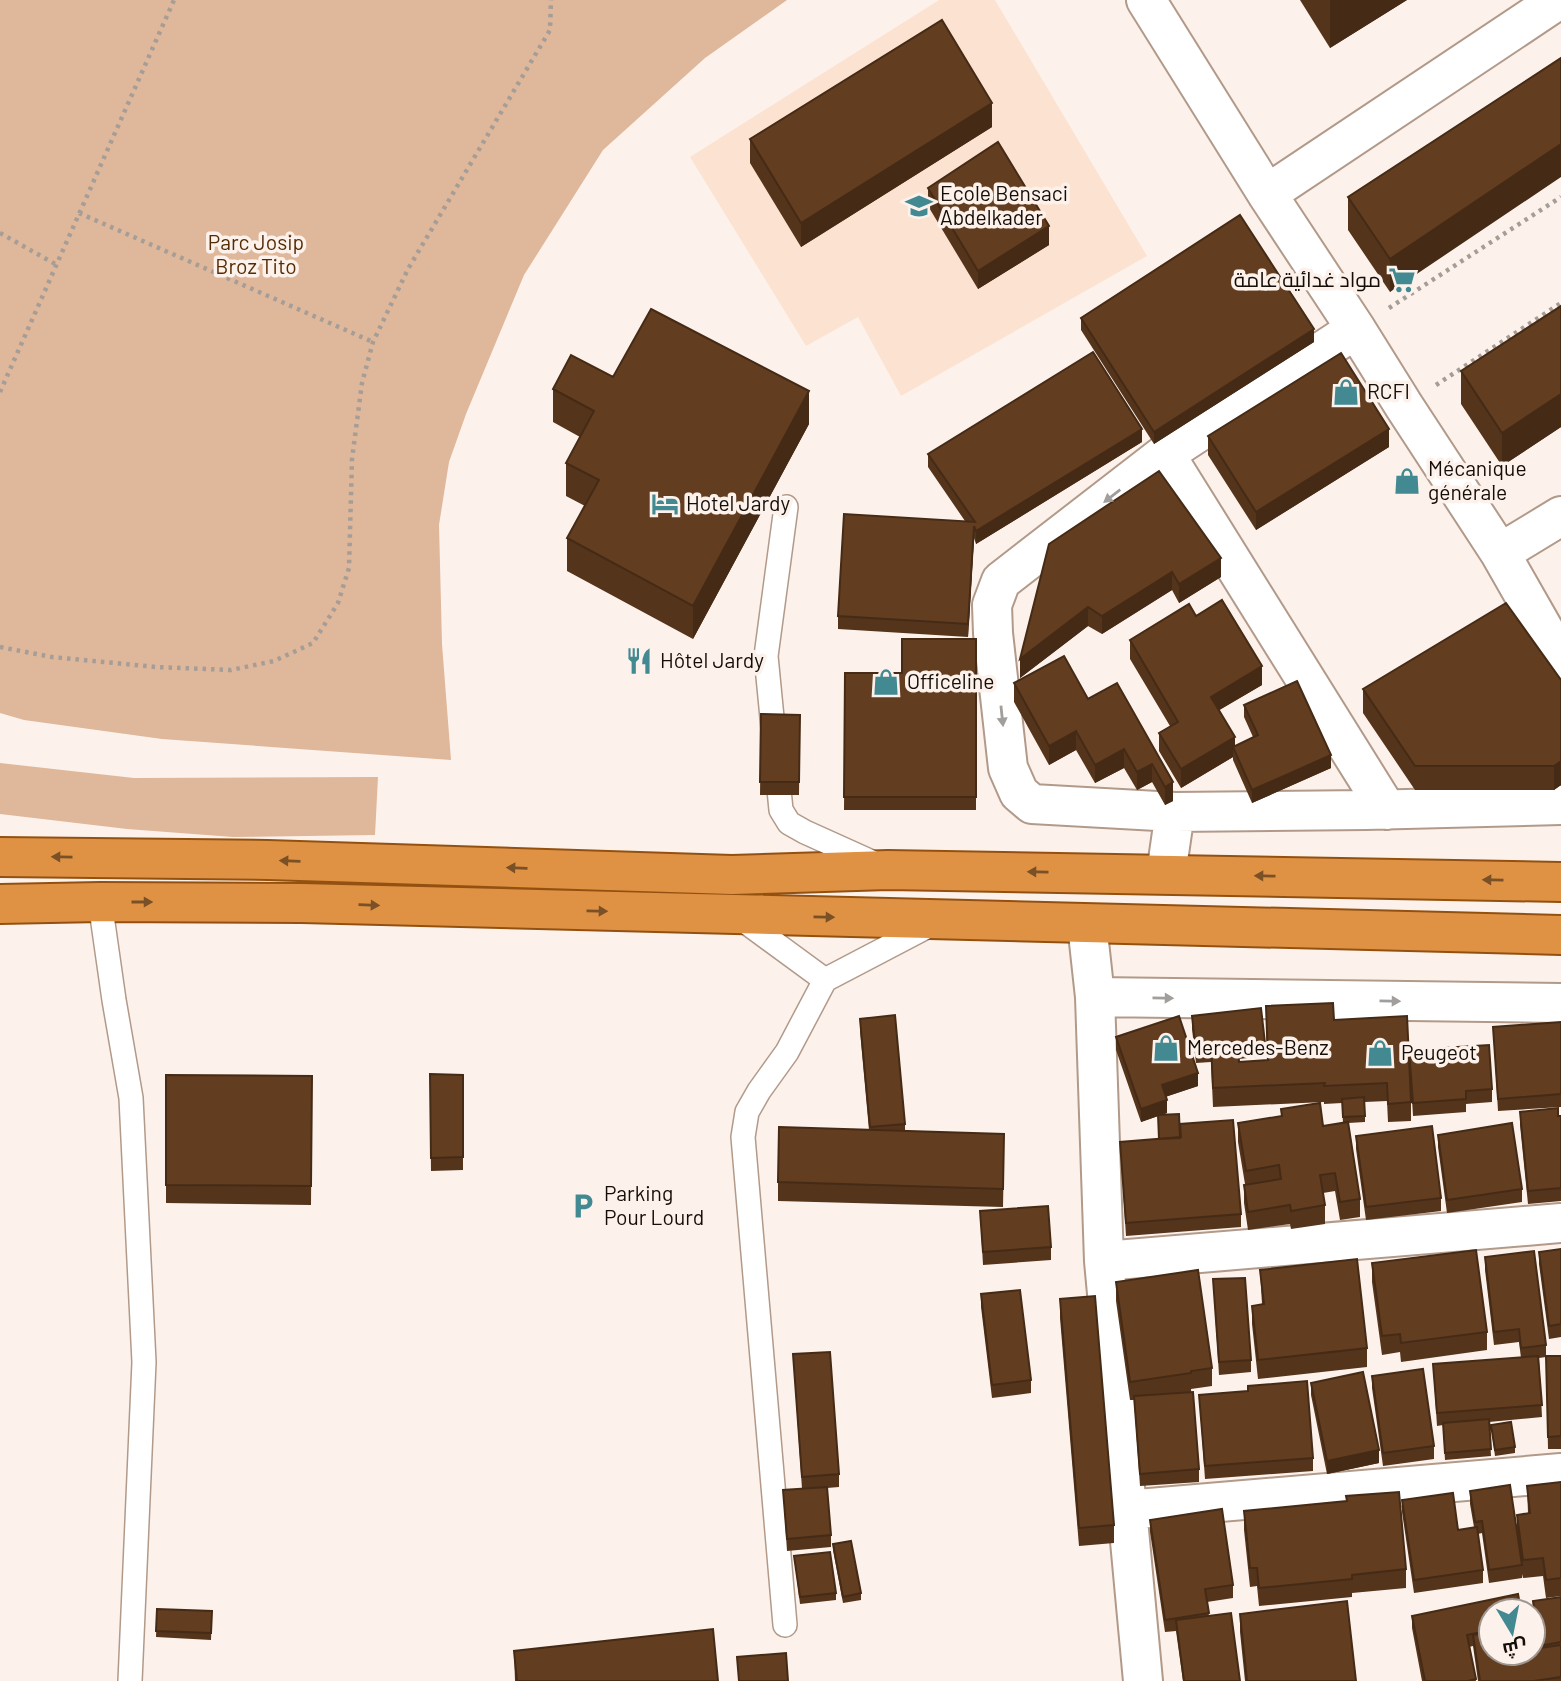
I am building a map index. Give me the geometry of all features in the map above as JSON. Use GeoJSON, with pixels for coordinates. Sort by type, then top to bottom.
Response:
{"type":"FeatureCollection","features":[{"type":"Feature","properties":{"kind":"highway"},"geometry":{"type":"LineString","coordinates":[[0,857],[268,860],[732,875],[888,870],[1561,882]]}},
{"type":"Feature","properties":{"kind":"highway"},"geometry":{"type":"LineString","coordinates":[[0,904],[301,903],[1561,935]]}},
{"type":"Feature","properties":{"kind":"street"},"geometry":{"type":"LineString","coordinates":[[1146,0],[1267,194],[1500,553],[1561,660]]}},
{"type":"Feature","properties":{"kind":"street"},"geometry":{"type":"LineString","coordinates":[[1267,194],[1558,0]]}},
{"type":"Feature","properties":{"kind":"street"},"geometry":{"type":"LineString","coordinates":[[1356,329],[1166,454],[1001,581],[992,606],[993,633],[1008,768],[1019,793],[1032,804],[1175,811],[1561,806]]}},
{"type":"Feature","properties":{"kind":"street"},"geometry":{"type":"LineString","coordinates":[[1166,454],[1387,810]]}},
{"type":"Feature","properties":{"kind":"street"},"geometry":{"type":"LineString","coordinates":[[1500,553],[1561,516]]}},
{"type":"Feature","properties":{"kind":"street"},"geometry":{"type":"LineString","coordinates":[[1166,874],[1175,811]]}},
{"type":"Feature","properties":{"kind":"street"},"geometry":{"type":"LineString","coordinates":[[1087,924],[1094,997],[1104,1261],[1143,1681]]}},
{"type":"Feature","properties":{"kind":"street"},"geometry":{"type":"LineString","coordinates":[[1094,997],[1561,1003]]}},
{"type":"Feature","properties":{"kind":"street"},"geometry":{"type":"LineString","coordinates":[[1104,1261],[1561,1223]]}},
{"type":"Feature","properties":{"kind":"street"},"geometry":{"type":"LineString","coordinates":[[1126,1510],[1561,1473]]}},
{"type":"Feature","properties":{"kind":"lane"},"geometry":{"type":"LineString","coordinates":[[786,507],[766,656],[780,810],[789,823],[805,832],[888,870]]}},
{"type":"Feature","properties":{"kind":"lane"},"geometry":{"type":"LineString","coordinates":[[100,902],[131,1098],[144,1362],[130,1681]]}},
{"type":"Feature","properties":{"kind":"lane"},"geometry":{"type":"LineString","coordinates":[[736,915],[825,981]]}},
{"type":"Feature","properties":{"kind":"lane"},"geometry":{"type":"LineString","coordinates":[[785,1625],[743,1137],[747,1112],[787,1052],[825,981],[940,920]]}},
{"type":"Feature","properties":{"kind":"path"},"geometry":{"type":"LineString","coordinates":[[0,392],[174,0]]}},
{"type":"Feature","properties":{"kind":"path"},"geometry":{"type":"LineString","coordinates":[[0,647],[52,657],[156,667],[232,670],[274,661],[313,643],[338,603],[349,568],[352,460],[362,383],[373,342],[408,269],[550,30],[551,0]]}},
{"type":"Feature","properties":{"kind":"path"},"geometry":{"type":"LineString","coordinates":[[1356,329],[1561,197]]}},
{"type":"Feature","properties":{"kind":"path"},"geometry":{"type":"LineString","coordinates":[[79,213],[373,342]]}},
{"type":"Feature","properties":{"kind":"path"},"geometry":{"type":"LineString","coordinates":[[0,233],[57,265]]}},
{"type":"Feature","properties":{"kind":"path"},"geometry":{"type":"LineString","coordinates":[[1404,406],[1561,303]]}},
{"type":"Feature","properties":{"kind":"shaded area","name":"Ecole Bensaci Abdelkader"},"geometry":{"type":"Polygon","coordinates":[[[939,0],[995,0],[1147,256],[901,396],[858,317],[806,346],[690,157],[939,0]]]}},
{"type":"Feature","properties":{"kind":"green space","name":"Parc Josip Broz Tito"},"geometry":{"type":"Polygon","coordinates":[[[0,0],[787,0],[705,58],[603,150],[524,275],[449,462],[439,525],[442,644],[451,760],[162,739],[24,720],[0,713],[0,0]]]}},
{"type":"Feature","properties":{"kind":"green space"},"geometry":{"type":"Polygon","coordinates":[[[0,763],[134,778],[378,777],[375,835],[233,837],[127,829],[0,814],[0,763]]]}},
{"type":"Feature","properties":{"kind":"building"},"geometry":{"type":"Polygon","coordinates":[[[942,20],[992,103],[801,223],[750,139],[942,20]]]}},
{"type":"Feature","properties":{"kind":"building"},"geometry":{"type":"Polygon","coordinates":[[[1561,58],[1561,144],[1390,259],[1348,197],[1561,58]]]}},
{"type":"Feature","properties":{"kind":"building"},"geometry":{"type":"Polygon","coordinates":[[[998,142],[1049,226],[978,271],[928,188],[998,142]]]}},
{"type":"Feature","properties":{"kind":"building"},"geometry":{"type":"Polygon","coordinates":[[[1240,215],[1314,329],[1154,432],[1081,318],[1240,215]]]}},
{"type":"Feature","properties":{"kind":"building"},"geometry":{"type":"Polygon","coordinates":[[[1561,306],[1561,394],[1502,433],[1461,371],[1561,306]]]}},
{"type":"Feature","properties":{"kind":"building"},"geometry":{"type":"Polygon","coordinates":[[[651,309],[809,391],[693,606],[567,538],[599,480],[566,463],[594,411],[553,389],[571,355],[613,377],[651,309]]]}},
{"type":"Feature","properties":{"kind":"building"},"geometry":{"type":"Polygon","coordinates":[[[1093,352],[1142,429],[976,531],[974,526],[968,624],[838,616],[844,514],[975,522],[928,454],[1093,352]]]}},
{"type":"Feature","properties":{"kind":"building"},"geometry":{"type":"Polygon","coordinates":[[[1341,353],[1389,429],[1256,512],[1208,436],[1341,353]]]}},
{"type":"Feature","properties":{"kind":"building"},"geometry":{"type":"Polygon","coordinates":[[[1159,471],[1221,558],[1179,584],[1172,572],[1102,616],[1088,607],[1020,659],[1049,544],[1159,471]]]}},
{"type":"Feature","properties":{"kind":"building"},"geometry":{"type":"Polygon","coordinates":[[[1222,600],[1262,666],[1211,697],[1235,737],[1181,769],[1159,733],[1178,722],[1130,640],[1189,604],[1196,616],[1222,600]]]}},
{"type":"Feature","properties":{"kind":"building"},"geometry":{"type":"Polygon","coordinates":[[[1506,603],[1561,680],[1561,761],[1554,766],[1415,766],[1363,689],[1506,603]]]}},
{"type":"Feature","properties":{"kind":"building"},"geometry":{"type":"Polygon","coordinates":[[[902,639],[976,639],[976,797],[844,797],[845,673],[902,673],[902,639]]]}},
{"type":"Feature","properties":{"kind":"building"},"geometry":{"type":"Polygon","coordinates":[[[1064,656],[1088,699],[1117,683],[1173,782],[1165,787],[1152,764],[1137,772],[1124,749],[1095,765],[1076,731],[1049,746],[1014,683],[1064,656]]]}},
{"type":"Feature","properties":{"kind":"building"},"geometry":{"type":"Polygon","coordinates":[[[1297,681],[1331,755],[1252,790],[1233,747],[1258,735],[1244,705],[1297,681]]]}},
{"type":"Feature","properties":{"kind":"building"},"geometry":{"type":"Polygon","coordinates":[[[761,714],[800,715],[799,782],[760,782],[761,714]]]}},
{"type":"Feature","properties":{"kind":"building"},"geometry":{"type":"Polygon","coordinates":[[[1333,1003],[1334,1020],[1407,1016],[1411,1102],[1388,1104],[1387,1083],[1213,1088],[1211,1043],[1238,1042],[1239,1062],[1268,1060],[1266,1006],[1333,1003]]]}},
{"type":"Feature","properties":{"kind":"building"},"geometry":{"type":"Polygon","coordinates":[[[1261,1008],[1265,1043],[1238,1046],[1238,1042],[1211,1043],[1211,1049],[1196,1051],[1192,1016],[1261,1008]]]}},
{"type":"Feature","properties":{"kind":"building"},"geometry":{"type":"Polygon","coordinates":[[[895,1015],[905,1124],[870,1127],[860,1019],[895,1015]]]}},
{"type":"Feature","properties":{"kind":"building"},"geometry":{"type":"Polygon","coordinates":[[[1179,1016],[1198,1073],[1162,1085],[1167,1100],[1141,1109],[1116,1037],[1179,1016]]]}},
{"type":"Feature","properties":{"kind":"building"},"geometry":{"type":"Polygon","coordinates":[[[1561,1022],[1561,1094],[1498,1099],[1493,1027],[1561,1022]]]}},
{"type":"Feature","properties":{"kind":"building"},"geometry":{"type":"Polygon","coordinates":[[[1489,1045],[1492,1089],[1466,1091],[1466,1099],[1413,1103],[1409,1050],[1489,1045]]]}},
{"type":"Feature","properties":{"kind":"building"},"geometry":{"type":"Polygon","coordinates":[[[430,1074],[463,1075],[463,1157],[431,1158],[430,1074]]]}},
{"type":"Feature","properties":{"kind":"building"},"geometry":{"type":"Polygon","coordinates":[[[166,1075],[312,1076],[311,1186],[166,1185],[166,1075]]]}},
{"type":"Feature","properties":{"kind":"building"},"geometry":{"type":"Polygon","coordinates":[[[1364,1097],[1365,1116],[1343,1117],[1342,1099],[1364,1097]]]}},
{"type":"Feature","properties":{"kind":"building"},"geometry":{"type":"Polygon","coordinates":[[[1320,1103],[1323,1126],[1348,1122],[1360,1199],[1340,1202],[1335,1173],[1320,1175],[1325,1205],[1291,1211],[1290,1205],[1248,1212],[1244,1185],[1281,1179],[1279,1165],[1246,1171],[1238,1123],[1282,1116],[1281,1109],[1320,1103]]]}},
{"type":"Feature","properties":{"kind":"building"},"geometry":{"type":"Polygon","coordinates":[[[1558,1108],[1558,1116],[1561,1116],[1561,1188],[1528,1191],[1520,1112],[1558,1108]]]}},
{"type":"Feature","properties":{"kind":"building"},"geometry":{"type":"Polygon","coordinates":[[[1179,1114],[1180,1138],[1159,1139],[1158,1115],[1179,1114]]]}},
{"type":"Feature","properties":{"kind":"building"},"geometry":{"type":"Polygon","coordinates":[[[1233,1120],[1241,1214],[1126,1223],[1120,1142],[1181,1137],[1180,1124],[1233,1120]]]}},
{"type":"Feature","properties":{"kind":"building"},"geometry":{"type":"Polygon","coordinates":[[[1512,1123],[1522,1189],[1447,1200],[1438,1135],[1512,1123]]]}},
{"type":"Feature","properties":{"kind":"building"},"geometry":{"type":"Polygon","coordinates":[[[1432,1126],[1441,1198],[1366,1207],[1356,1136],[1432,1126]]]}},
{"type":"Feature","properties":{"kind":"building"},"geometry":{"type":"Polygon","coordinates":[[[779,1127],[1004,1134],[1003,1189],[778,1182],[779,1127]]]}},
{"type":"Feature","properties":{"kind":"building"},"geometry":{"type":"Polygon","coordinates":[[[1048,1206],[1051,1247],[983,1252],[980,1211],[1048,1206]]]}},
{"type":"Feature","properties":{"kind":"building"},"geometry":{"type":"Polygon","coordinates":[[[1561,1249],[1561,1324],[1549,1326],[1539,1252],[1561,1249]]]}},
{"type":"Feature","properties":{"kind":"building"},"geometry":{"type":"Polygon","coordinates":[[[1476,1250],[1487,1332],[1401,1343],[1400,1334],[1382,1336],[1372,1263],[1476,1250]]]}},
{"type":"Feature","properties":{"kind":"building"},"geometry":{"type":"Polygon","coordinates":[[[1534,1251],[1546,1345],[1521,1348],[1519,1329],[1494,1332],[1485,1257],[1534,1251]]]}},
{"type":"Feature","properties":{"kind":"building"},"geometry":{"type":"Polygon","coordinates":[[[1357,1259],[1367,1348],[1258,1360],[1252,1306],[1264,1304],[1260,1270],[1357,1259]]]}},
{"type":"Feature","properties":{"kind":"building"},"geometry":{"type":"Polygon","coordinates":[[[1198,1270],[1212,1368],[1130,1382],[1116,1282],[1198,1270]]]}},
{"type":"Feature","properties":{"kind":"building"},"geometry":{"type":"Polygon","coordinates":[[[1245,1278],[1251,1360],[1219,1362],[1213,1279],[1245,1278]]]}},
{"type":"Feature","properties":{"kind":"building"},"geometry":{"type":"Polygon","coordinates":[[[1020,1290],[1031,1380],[992,1385],[981,1294],[1020,1290]]]}},
{"type":"Feature","properties":{"kind":"building"},"geometry":{"type":"Polygon","coordinates":[[[1095,1296],[1114,1525],[1079,1528],[1060,1299],[1095,1296]]]}},
{"type":"Feature","properties":{"kind":"building"},"geometry":{"type":"Polygon","coordinates":[[[830,1352],[839,1474],[802,1477],[793,1354],[830,1352]]]}},
{"type":"Feature","properties":{"kind":"building"},"geometry":{"type":"Polygon","coordinates":[[[1538,1356],[1542,1405],[1437,1413],[1433,1364],[1538,1356]]]}},
{"type":"Feature","properties":{"kind":"building"},"geometry":{"type":"Polygon","coordinates":[[[1546,1356],[1561,1356],[1561,1436],[1548,1437],[1546,1356]]]}},
{"type":"Feature","properties":{"kind":"building"},"geometry":{"type":"Polygon","coordinates":[[[1423,1369],[1434,1446],[1383,1453],[1372,1376],[1423,1369]]]}},
{"type":"Feature","properties":{"kind":"building"},"geometry":{"type":"Polygon","coordinates":[[[1363,1372],[1379,1450],[1327,1461],[1311,1383],[1363,1372]]]}},
{"type":"Feature","properties":{"kind":"building"},"geometry":{"type":"Polygon","coordinates":[[[1307,1381],[1313,1458],[1205,1466],[1199,1395],[1248,1391],[1248,1386],[1307,1381]]]}},
{"type":"Feature","properties":{"kind":"building"},"geometry":{"type":"Polygon","coordinates":[[[1193,1392],[1199,1469],[1140,1474],[1134,1396],[1193,1392]]]}},
{"type":"Feature","properties":{"kind":"building"},"geometry":{"type":"Polygon","coordinates":[[[1489,1419],[1491,1449],[1445,1453],[1443,1423],[1489,1419]]]}},
{"type":"Feature","properties":{"kind":"building"},"geometry":{"type":"Polygon","coordinates":[[[1511,1422],[1515,1447],[1495,1450],[1491,1425],[1511,1422]]]}},
{"type":"Feature","properties":{"kind":"building"},"geometry":{"type":"Polygon","coordinates":[[[1561,1482],[1561,1578],[1546,1580],[1543,1558],[1523,1560],[1517,1515],[1530,1513],[1527,1486],[1561,1482]]]}},
{"type":"Feature","properties":{"kind":"building"},"geometry":{"type":"Polygon","coordinates":[[[1510,1485],[1522,1565],[1489,1570],[1482,1521],[1475,1522],[1470,1491],[1510,1485]]]}},
{"type":"Feature","properties":{"kind":"building"},"geometry":{"type":"Polygon","coordinates":[[[827,1487],[831,1535],[787,1539],[783,1490],[827,1487]]]}},
{"type":"Feature","properties":{"kind":"building"},"geometry":{"type":"Polygon","coordinates":[[[1399,1492],[1406,1569],[1352,1575],[1352,1579],[1259,1588],[1257,1568],[1250,1568],[1244,1511],[1347,1501],[1346,1496],[1399,1492]]]}},
{"type":"Feature","properties":{"kind":"building"},"geometry":{"type":"Polygon","coordinates":[[[1453,1493],[1458,1530],[1477,1527],[1483,1570],[1414,1580],[1402,1500],[1453,1493]]]}},
{"type":"Feature","properties":{"kind":"building"},"geometry":{"type":"Polygon","coordinates":[[[1222,1509],[1233,1585],[1205,1589],[1209,1613],[1165,1620],[1150,1520],[1222,1509]]]}},
{"type":"Feature","properties":{"kind":"building"},"geometry":{"type":"Polygon","coordinates":[[[851,1541],[861,1593],[843,1597],[833,1544],[851,1541]]]}},
{"type":"Feature","properties":{"kind":"building"},"geometry":{"type":"Polygon","coordinates":[[[830,1552],[836,1593],[800,1597],[794,1556],[830,1552]]]}},
{"type":"Feature","properties":{"kind":"building"},"geometry":{"type":"Polygon","coordinates":[[[1561,1597],[1561,1642],[1547,1645],[1547,1599],[1561,1597]]]}},
{"type":"Feature","properties":{"kind":"building"},"geometry":{"type":"Polygon","coordinates":[[[1347,1601],[1356,1681],[1247,1681],[1240,1614],[1347,1601]]]}},
{"type":"Feature","properties":{"kind":"building"},"geometry":{"type":"Polygon","coordinates":[[[1477,1603],[1477,1633],[1467,1635],[1476,1679],[1425,1681],[1412,1616],[1477,1603]]]}},
{"type":"Feature","properties":{"kind":"building"},"geometry":{"type":"Polygon","coordinates":[[[157,1609],[212,1611],[211,1633],[156,1631],[157,1609]]]}},
{"type":"Feature","properties":{"kind":"building"},"geometry":{"type":"Polygon","coordinates":[[[1231,1613],[1240,1681],[1184,1681],[1176,1620],[1231,1613]]]}},
{"type":"Feature","properties":{"kind":"building"},"geometry":{"type":"Polygon","coordinates":[[[713,1629],[718,1681],[517,1681],[514,1651],[713,1629]]]}},
{"type":"Feature","properties":{"kind":"building"},"geometry":{"type":"Polygon","coordinates":[[[1477,1634],[1477,1661],[1473,1635],[1477,1634]]]}},
{"type":"Feature","properties":{"kind":"building"},"geometry":{"type":"Polygon","coordinates":[[[1561,1645],[1561,1677],[1534,1681],[1480,1681],[1478,1667],[1547,1667],[1547,1647],[1561,1645]]]}},
{"type":"Feature","properties":{"kind":"building"},"geometry":{"type":"Polygon","coordinates":[[[786,1653],[788,1681],[739,1681],[737,1657],[786,1653]]]}},
{"type":"Feature","properties":{"kind":"place","name":"Ecole Bensaci Abdelkader"},"geometry":{"type":"Point","coordinates":[919,206]}},
{"type":"Feature","properties":{"kind":"place","name":"مواد غدائية عامة"},"geometry":{"type":"Point","coordinates":[1402,280]}},
{"type":"Feature","properties":{"kind":"place","name":"RCFI"},"geometry":{"type":"Point","coordinates":[1346,392]}},
{"type":"Feature","properties":{"kind":"place","name":"Mécanique générale"},"geometry":{"type":"Point","coordinates":[1407,481]}},
{"type":"Feature","properties":{"kind":"place","name":"Hotel Jardy"},"geometry":{"type":"Point","coordinates":[665,504]}},
{"type":"Feature","properties":{"kind":"place","name":"Hôtel Jardy"},"geometry":{"type":"Point","coordinates":[639,661]}},
{"type":"Feature","properties":{"kind":"place","name":"Officeline"},"geometry":{"type":"Point","coordinates":[886,682]}},
{"type":"Feature","properties":{"kind":"place","name":"Mercedes-Benz"},"geometry":{"type":"Point","coordinates":[1166,1048]}},
{"type":"Feature","properties":{"kind":"place","name":"Peugeot"},"geometry":{"type":"Point","coordinates":[1380,1053]}},
{"type":"Feature","properties":{"kind":"place","name":"Parking Pour Lourd"},"geometry":{"type":"Point","coordinates":[583,1206]}}]}
